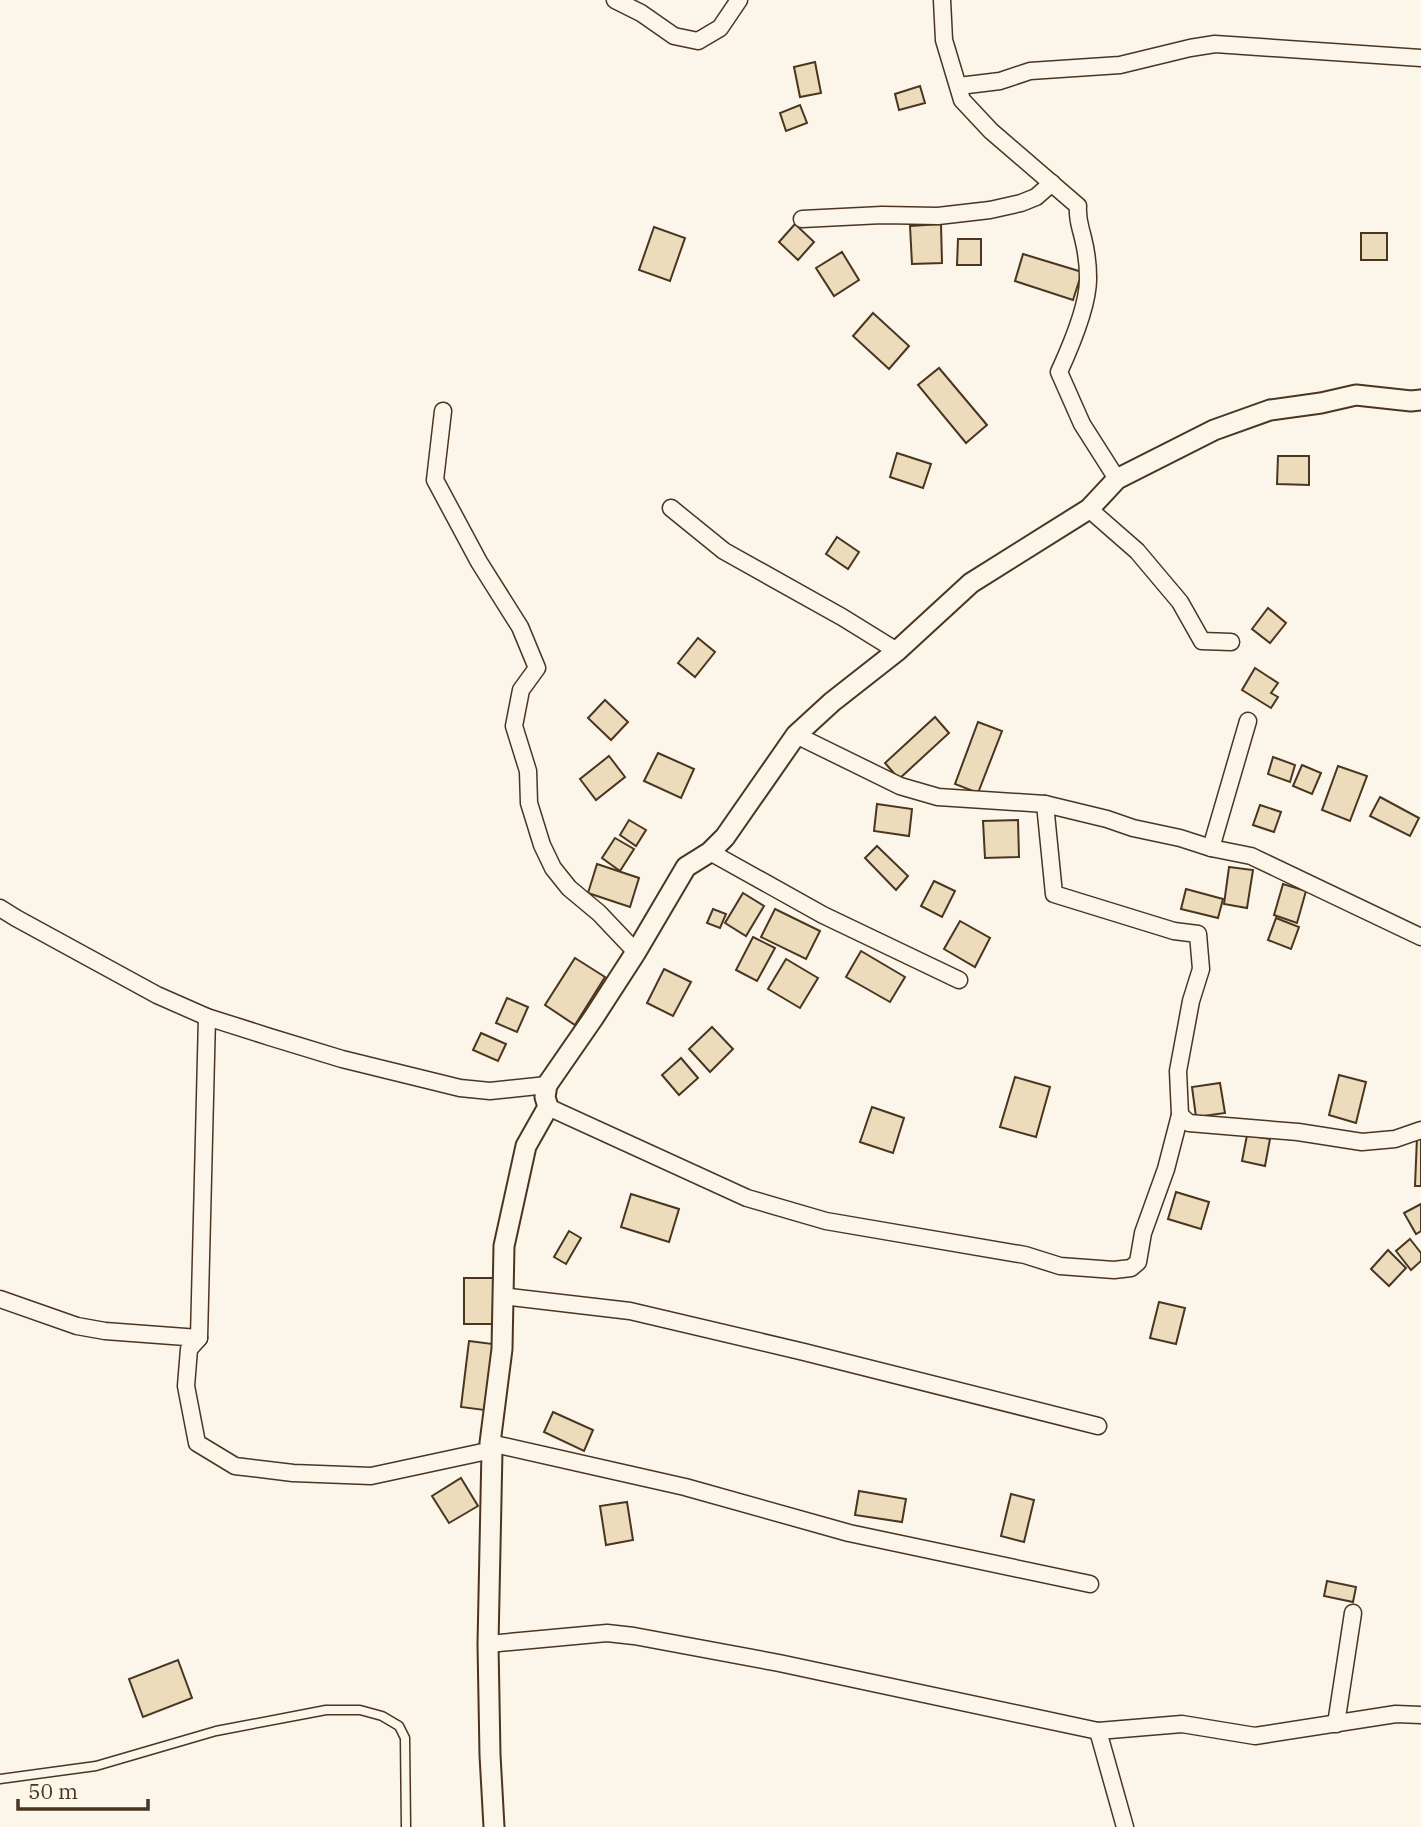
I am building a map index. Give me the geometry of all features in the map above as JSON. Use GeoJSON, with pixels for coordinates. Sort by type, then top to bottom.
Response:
{"type":"FeatureCollection","features":[{"type":"Feature","properties":{"kind":"street"},"geometry":{"type":"LineString","coordinates":[[615,0],[674,36],[698,41],[720,28],[739,0]]}},
{"type":"Feature","properties":{"kind":"street"},"geometry":{"type":"LineString","coordinates":[[942,0],[944,40],[962,100],[991,131],[1078,206],[1077,221],[1084,240],[1089,279],[1073,341],[1059,372],[1082,424],[1117,479]]}},
{"type":"Feature","properties":{"kind":"street"},"geometry":{"type":"LineString","coordinates":[[959,86],[1000,81],[1030,71],[1119,65],[1215,44],[1421,58]]}},
{"type":"Feature","properties":{"kind":"street"},"geometry":{"type":"LineString","coordinates":[[802,219],[882,215],[938,216],[989,210],[1036,197],[1052,183]]}},
{"type":"Feature","properties":{"kind":"street"},"geometry":{"type":"LineString","coordinates":[[494,1827],[490,1755],[489,1555],[491,1447],[502,1349],[504,1246],[526,1146],[548,1107],[545,1097],[547,1085],[636,952],[686,867],[710,852],[725,837],[796,735],[832,702],[897,652],[971,583],[1089,509],[1117,479],[1214,430],[1270,410],[1356,395],[1421,400]]}},
{"type":"Feature","properties":{"kind":"street"},"geometry":{"type":"LineString","coordinates":[[443,411],[435,480],[479,562],[520,626],[537,668],[522,690],[514,726],[528,771],[529,803],[542,845],[553,868],[569,888],[600,913],[636,952]]}},
{"type":"Feature","properties":{"kind":"street"},"geometry":{"type":"LineString","coordinates":[[671,508],[724,551],[842,617],[897,652]]}},
{"type":"Feature","properties":{"kind":"street"},"geometry":{"type":"LineString","coordinates":[[1089,509],[1137,551],[1180,602],[1202,641],[1231,642]]}},
{"type":"Feature","properties":{"kind":"street"},"geometry":{"type":"LineString","coordinates":[[1211,848],[1248,721]]}},
{"type":"Feature","properties":{"kind":"street"},"geometry":{"type":"LineString","coordinates":[[796,735],[900,786],[938,797],[1045,804],[1251,856],[1421,937]]}},
{"type":"Feature","properties":{"kind":"street"},"geometry":{"type":"LineString","coordinates":[[548,1107],[747,1198],[827,1222],[1025,1255],[1060,1266],[1114,1270],[1131,1268],[1138,1262],[1143,1233],[1166,1169],[1180,1115],[1178,1071],[1191,1001],[1201,970],[1198,934],[1174,930],[1054,894],[1045,804]]}},
{"type":"Feature","properties":{"kind":"street"},"geometry":{"type":"LineString","coordinates":[[710,852],[823,915],[959,980]]}},
{"type":"Feature","properties":{"kind":"street"},"geometry":{"type":"LineString","coordinates":[[0,908],[157,995],[207,1017],[342,1059],[460,1088],[491,1091],[547,1085]]}},
{"type":"Feature","properties":{"kind":"street"},"geometry":{"type":"LineString","coordinates":[[207,1017],[199,1338],[189,1349],[186,1386],[197,1443],[236,1466],[293,1473],[371,1476],[491,1447],[685,1488],[849,1534],[1090,1584]]}},
{"type":"Feature","properties":{"kind":"street"},"geometry":{"type":"LineString","coordinates":[[1180,1115],[1189,1123],[1298,1132],[1362,1142],[1395,1139],[1421,1130]]}},
{"type":"Feature","properties":{"kind":"street"},"geometry":{"type":"LineString","coordinates":[[502,1296],[630,1311],[1098,1426]]}},
{"type":"Feature","properties":{"kind":"street"},"geometry":{"type":"LineString","coordinates":[[0,1299],[77,1326],[105,1331],[199,1338]]}},
{"type":"Feature","properties":{"kind":"street"},"geometry":{"type":"LineString","coordinates":[[1336,1724],[1353,1613]]}},
{"type":"Feature","properties":{"kind":"street"},"geometry":{"type":"LineString","coordinates":[[488,1644],[607,1633],[634,1636],[779,1662],[1098,1731],[1182,1724],[1255,1736],[1395,1714],[1421,1714]]}},
{"type":"Feature","properties":{"kind":"street"},"geometry":{"type":"LineString","coordinates":[[1098,1731],[1125,1827]]}},
{"type":"Feature","properties":{"kind":"lane"},"geometry":{"type":"LineString","coordinates":[[0,1779],[96,1766],[216,1731],[327,1710],[359,1710],[382,1716],[399,1726],[405,1738],[406,1827]]}},
{"type":"Feature","properties":{"kind":"building"},"geometry":{"type":"Polygon","coordinates":[[[815,62],[821,93],[800,97],[794,67],[815,62]]]}},
{"type":"Feature","properties":{"kind":"building"},"geometry":{"type":"Polygon","coordinates":[[[920,86],[925,103],[899,110],[895,94],[920,86]]]}},
{"type":"Feature","properties":{"kind":"building"},"geometry":{"type":"Polygon","coordinates":[[[800,105],[807,123],[786,131],[780,113],[800,105]]]}},
{"type":"Feature","properties":{"kind":"building"},"geometry":{"type":"Polygon","coordinates":[[[795,224],[814,242],[798,260],[779,242],[795,224]]]}},
{"type":"Feature","properties":{"kind":"building"},"geometry":{"type":"Polygon","coordinates":[[[941,224],[942,263],[912,264],[910,226],[941,224]]]}},
{"type":"Feature","properties":{"kind":"building"},"geometry":{"type":"Polygon","coordinates":[[[654,227],[685,238],[670,281],[639,270],[654,227]]]}},
{"type":"Feature","properties":{"kind":"building"},"geometry":{"type":"Polygon","coordinates":[[[1361,233],[1387,233],[1387,260],[1361,260],[1361,233]]]}},
{"type":"Feature","properties":{"kind":"building"},"geometry":{"type":"Polygon","coordinates":[[[958,239],[981,239],[981,265],[957,265],[958,239]]]}},
{"type":"Feature","properties":{"kind":"building"},"geometry":{"type":"Polygon","coordinates":[[[842,252],[859,280],[834,296],[816,268],[842,252]]]}},
{"type":"Feature","properties":{"kind":"building"},"geometry":{"type":"Polygon","coordinates":[[[1023,254],[1082,272],[1073,300],[1015,281],[1023,254]]]}},
{"type":"Feature","properties":{"kind":"building"},"geometry":{"type":"Polygon","coordinates":[[[873,313],[909,346],[889,369],[853,336],[873,313]]]}},
{"type":"Feature","properties":{"kind":"building"},"geometry":{"type":"Polygon","coordinates":[[[939,368],[987,425],[966,443],[918,385],[939,368]]]}},
{"type":"Feature","properties":{"kind":"building"},"geometry":{"type":"Polygon","coordinates":[[[897,453],[931,464],[923,488],[890,477],[897,453]]]}},
{"type":"Feature","properties":{"kind":"building"},"geometry":{"type":"Polygon","coordinates":[[[1278,456],[1309,456],[1309,485],[1277,484],[1278,456]]]}},
{"type":"Feature","properties":{"kind":"building"},"geometry":{"type":"Polygon","coordinates":[[[837,537],[859,552],[848,569],[826,554],[837,537]]]}},
{"type":"Feature","properties":{"kind":"building"},"geometry":{"type":"Polygon","coordinates":[[[1268,608],[1286,623],[1270,643],[1252,629],[1268,608]]]}},
{"type":"Feature","properties":{"kind":"building"},"geometry":{"type":"Polygon","coordinates":[[[698,638],[715,652],[695,677],[678,663],[698,638]]]}},
{"type":"Feature","properties":{"kind":"building"},"geometry":{"type":"Polygon","coordinates":[[[1255,668],[1278,683],[1271,693],[1278,697],[1271,708],[1242,690],[1255,668]]]}},
{"type":"Feature","properties":{"kind":"building"},"geometry":{"type":"Polygon","coordinates":[[[605,700],[628,722],[611,740],[588,718],[605,700]]]}},
{"type":"Feature","properties":{"kind":"building"},"geometry":{"type":"Polygon","coordinates":[[[935,717],[949,733],[899,779],[885,763],[935,717]]]}},
{"type":"Feature","properties":{"kind":"building"},"geometry":{"type":"Polygon","coordinates":[[[978,722],[1002,731],[978,793],[955,784],[978,722]]]}},
{"type":"Feature","properties":{"kind":"building"},"geometry":{"type":"Polygon","coordinates":[[[658,753],[694,769],[681,798],[644,781],[658,753]]]}},
{"type":"Feature","properties":{"kind":"building"},"geometry":{"type":"Polygon","coordinates":[[[609,756],[625,777],[596,800],[580,779],[609,756]]]}},
{"type":"Feature","properties":{"kind":"building"},"geometry":{"type":"Polygon","coordinates":[[[1273,757],[1295,765],[1290,782],[1268,774],[1273,757]]]}},
{"type":"Feature","properties":{"kind":"building"},"geometry":{"type":"Polygon","coordinates":[[[1302,765],[1321,773],[1312,794],[1293,786],[1302,765]]]}},
{"type":"Feature","properties":{"kind":"building"},"geometry":{"type":"Polygon","coordinates":[[[1338,766],[1367,776],[1350,821],[1322,810],[1338,766]]]}},
{"type":"Feature","properties":{"kind":"building"},"geometry":{"type":"Polygon","coordinates":[[[1380,797],[1419,818],[1410,836],[1370,816],[1380,797]]]}},
{"type":"Feature","properties":{"kind":"building"},"geometry":{"type":"Polygon","coordinates":[[[877,804],[912,809],[909,836],[874,831],[877,804]]]}},
{"type":"Feature","properties":{"kind":"building"},"geometry":{"type":"Polygon","coordinates":[[[1260,805],[1281,812],[1274,832],[1253,825],[1260,805]]]}},
{"type":"Feature","properties":{"kind":"building"},"geometry":{"type":"Polygon","coordinates":[[[629,820],[646,830],[636,846],[620,835],[629,820]]]}},
{"type":"Feature","properties":{"kind":"building"},"geometry":{"type":"Polygon","coordinates":[[[1018,820],[1019,857],[985,858],[983,821],[1018,820]]]}},
{"type":"Feature","properties":{"kind":"building"},"geometry":{"type":"Polygon","coordinates":[[[615,838],[634,849],[620,871],[602,858],[615,838]]]}},
{"type":"Feature","properties":{"kind":"building"},"geometry":{"type":"Polygon","coordinates":[[[877,846],[908,876],[896,890],[865,858],[877,846]]]}},
{"type":"Feature","properties":{"kind":"building"},"geometry":{"type":"Polygon","coordinates":[[[597,864],[639,878],[630,907],[588,893],[597,864]]]}},
{"type":"Feature","properties":{"kind":"building"},"geometry":{"type":"Polygon","coordinates":[[[1229,867],[1253,870],[1247,908],[1224,904],[1229,867]]]}},
{"type":"Feature","properties":{"kind":"building"},"geometry":{"type":"Polygon","coordinates":[[[934,881],[955,891],[942,917],[921,906],[934,881]]]}},
{"type":"Feature","properties":{"kind":"building"},"geometry":{"type":"Polygon","coordinates":[[[1283,884],[1306,891],[1297,923],[1274,915],[1283,884]]]}},
{"type":"Feature","properties":{"kind":"building"},"geometry":{"type":"Polygon","coordinates":[[[1186,889],[1223,899],[1218,918],[1181,909],[1186,889]]]}},
{"type":"Feature","properties":{"kind":"building"},"geometry":{"type":"Polygon","coordinates":[[[743,893],[764,906],[746,936],[725,923],[743,893]]]}},
{"type":"Feature","properties":{"kind":"building"},"geometry":{"type":"Polygon","coordinates":[[[713,909],[726,914],[720,928],[707,923],[713,909]]]}},
{"type":"Feature","properties":{"kind":"building"},"geometry":{"type":"Polygon","coordinates":[[[775,909],[820,931],[806,959],[761,937],[775,909]]]}},
{"type":"Feature","properties":{"kind":"building"},"geometry":{"type":"Polygon","coordinates":[[[1276,918],[1299,927],[1291,949],[1268,940],[1276,918]]]}},
{"type":"Feature","properties":{"kind":"building"},"geometry":{"type":"Polygon","coordinates":[[[960,921],[990,938],[975,967],[944,949],[960,921]]]}},
{"type":"Feature","properties":{"kind":"building"},"geometry":{"type":"Polygon","coordinates":[[[753,937],[775,948],[757,981],[736,970],[753,937]]]}},
{"type":"Feature","properties":{"kind":"building"},"geometry":{"type":"Polygon","coordinates":[[[861,951],[905,977],[890,1002],[846,977],[861,951]]]}},
{"type":"Feature","properties":{"kind":"building"},"geometry":{"type":"Polygon","coordinates":[[[575,958],[605,977],[575,1025],[545,1005],[575,958]]]}},
{"type":"Feature","properties":{"kind":"building"},"geometry":{"type":"Polygon","coordinates":[[[786,959],[818,978],[800,1008],[768,989],[786,959]]]}},
{"type":"Feature","properties":{"kind":"building"},"geometry":{"type":"Polygon","coordinates":[[[664,969],[691,982],[673,1016],[647,1003],[664,969]]]}},
{"type":"Feature","properties":{"kind":"building"},"geometry":{"type":"Polygon","coordinates":[[[507,998],[528,1007],[517,1032],[496,1023],[507,998]]]}},
{"type":"Feature","properties":{"kind":"building"},"geometry":{"type":"Polygon","coordinates":[[[712,1027],[733,1049],[710,1072],[689,1049],[712,1027]]]}},
{"type":"Feature","properties":{"kind":"building"},"geometry":{"type":"Polygon","coordinates":[[[481,1033],[506,1044],[498,1061],[473,1050],[481,1033]]]}},
{"type":"Feature","properties":{"kind":"building"},"geometry":{"type":"Polygon","coordinates":[[[681,1058],[698,1078],[679,1095],[662,1075],[681,1058]]]}},
{"type":"Feature","properties":{"kind":"building"},"geometry":{"type":"Polygon","coordinates":[[[1339,1075],[1366,1082],[1356,1123],[1329,1115],[1339,1075]]]}},
{"type":"Feature","properties":{"kind":"building"},"geometry":{"type":"Polygon","coordinates":[[[1015,1077],[1050,1087],[1036,1137],[1000,1127],[1015,1077]]]}},
{"type":"Feature","properties":{"kind":"building"},"geometry":{"type":"Polygon","coordinates":[[[1220,1083],[1225,1113],[1196,1117],[1192,1087],[1220,1083]]]}},
{"type":"Feature","properties":{"kind":"building"},"geometry":{"type":"Polygon","coordinates":[[[872,1107],[904,1118],[893,1153],[860,1142],[872,1107]]]}},
{"type":"Feature","properties":{"kind":"building"},"geometry":{"type":"Polygon","coordinates":[[[1247,1135],[1270,1139],[1265,1166],[1242,1161],[1247,1135]]]}},
{"type":"Feature","properties":{"kind":"building"},"geometry":{"type":"Polygon","coordinates":[[[1417,1137],[1421,1137],[1421,1186],[1415,1186],[1417,1137]]]}},
{"type":"Feature","properties":{"kind":"building"},"geometry":{"type":"Polygon","coordinates":[[[1176,1192],[1209,1202],[1201,1229],[1168,1219],[1176,1192]]]}},
{"type":"Feature","properties":{"kind":"building"},"geometry":{"type":"Polygon","coordinates":[[[631,1194],[679,1209],[669,1242],[621,1227],[631,1194]]]}},
{"type":"Feature","properties":{"kind":"building"},"geometry":{"type":"Polygon","coordinates":[[[1421,1204],[1421,1231],[1416,1234],[1404,1213],[1421,1204]]]}},
{"type":"Feature","properties":{"kind":"building"},"geometry":{"type":"Polygon","coordinates":[[[569,1231],[581,1238],[566,1264],[554,1257],[569,1231]]]}},
{"type":"Feature","properties":{"kind":"building"},"geometry":{"type":"Polygon","coordinates":[[[1410,1239],[1421,1253],[1421,1261],[1411,1270],[1396,1251],[1410,1239]]]}},
{"type":"Feature","properties":{"kind":"building"},"geometry":{"type":"Polygon","coordinates":[[[1388,1250],[1406,1268],[1389,1286],[1371,1269],[1388,1250]]]}},
{"type":"Feature","properties":{"kind":"building"},"geometry":{"type":"Polygon","coordinates":[[[464,1278],[493,1278],[493,1324],[464,1324],[464,1278]]]}},
{"type":"Feature","properties":{"kind":"building"},"geometry":{"type":"Polygon","coordinates":[[[1159,1302],[1185,1308],[1176,1344],[1150,1338],[1159,1302]]]}},
{"type":"Feature","properties":{"kind":"building"},"geometry":{"type":"Polygon","coordinates":[[[469,1341],[493,1344],[484,1410],[461,1407],[469,1341]]]}},
{"type":"Feature","properties":{"kind":"building"},"geometry":{"type":"Polygon","coordinates":[[[553,1412],[593,1430],[584,1451],[544,1432],[553,1412]]]}},
{"type":"Feature","properties":{"kind":"building"},"geometry":{"type":"Polygon","coordinates":[[[461,1478],[478,1506],[449,1523],[432,1496],[461,1478]]]}},
{"type":"Feature","properties":{"kind":"building"},"geometry":{"type":"Polygon","coordinates":[[[859,1491],[906,1499],[902,1522],[855,1515],[859,1491]]]}},
{"type":"Feature","properties":{"kind":"building"},"geometry":{"type":"Polygon","coordinates":[[[1011,1494],[1034,1500],[1024,1542],[1001,1536],[1011,1494]]]}},
{"type":"Feature","properties":{"kind":"building"},"geometry":{"type":"Polygon","coordinates":[[[627,1502],[633,1540],[606,1545],[600,1506],[627,1502]]]}},
{"type":"Feature","properties":{"kind":"building"},"geometry":{"type":"Polygon","coordinates":[[[1327,1581],[1356,1587],[1353,1602],[1324,1596],[1327,1581]]]}},
{"type":"Feature","properties":{"kind":"building"},"geometry":{"type":"Polygon","coordinates":[[[178,1660],[192,1698],[143,1717],[129,1679],[178,1660]]]}}]}
